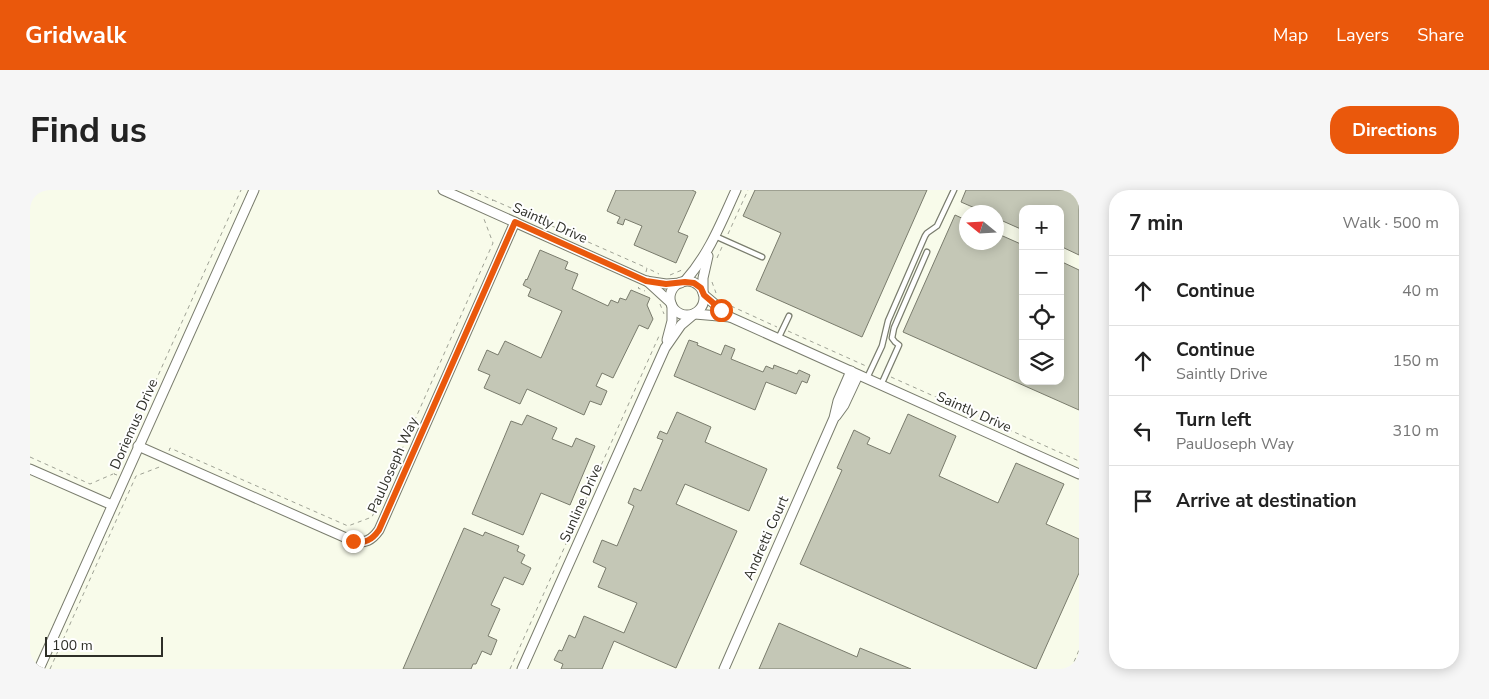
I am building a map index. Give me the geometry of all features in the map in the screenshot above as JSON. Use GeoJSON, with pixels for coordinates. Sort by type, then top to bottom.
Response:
{"type":"FeatureCollection","features":[{"type":"Feature","properties":{"kind":"street","name":"Doriemus Drive"},"geometry":{"type":"LineString","coordinates":[[39,669],[254,190]]}},
{"type":"Feature","properties":{"kind":"street","name":"Saintly Drive"},"geometry":{"type":"LineString","coordinates":[[443,190],[645,280],[666,284],[683,282]]}},
{"type":"Feature","properties":{"kind":"street"},"geometry":{"type":"LineString","coordinates":[[711,246],[695,270],[673,289],[670,296],[672,304],[680,314],[687,316],[694,314],[703,306],[703,278],[711,246],[736,190]]}},
{"type":"Feature","properties":{"kind":"street","name":"PaulJoseph Way"},"geometry":{"type":"LineString","coordinates":[[138,446],[353,541],[361,543],[368,541],[374,537],[387,512],[515,222]]}},
{"type":"Feature","properties":{"kind":"street","name":"Saintly Drive"},"geometry":{"type":"LineString","coordinates":[[645,280],[672,304]]}},
{"type":"Feature","properties":{"kind":"street"},"geometry":{"type":"LineString","coordinates":[[683,282],[696,284],[704,294]]}},
{"type":"Feature","properties":{"kind":"street","name":"Saintly Drive"},"geometry":{"type":"LineString","coordinates":[[704,294],[730,317],[1079,474]]}},
{"type":"Feature","properties":{"kind":"street","name":"Sunline Drive"},"geometry":{"type":"LineString","coordinates":[[522,669],[665,348],[672,321],[672,304]]}},
{"type":"Feature","properties":{"kind":"street","name":"Saintly Drive"},"geometry":{"type":"LineString","coordinates":[[694,314],[730,317]]}},
{"type":"Feature","properties":{"kind":"street","name":"Sunline Drive"},"geometry":{"type":"LineString","coordinates":[[665,348],[681,325],[694,314]]}},
{"type":"Feature","properties":{"kind":"street","name":"Andretti Court"},"geometry":{"type":"LineString","coordinates":[[724,669],[834,418],[844,405],[855,373]]}},
{"type":"Feature","properties":{"kind":"street"},"geometry":{"type":"LineString","coordinates":[[30,469],[112,505]]}},
{"type":"Feature","properties":{"kind":"lane"},"geometry":{"type":"LineString","coordinates":[[867,378],[882,346],[888,321],[925,236],[938,226],[954,190]]}},
{"type":"Feature","properties":{"kind":"lane"},"geometry":{"type":"LineString","coordinates":[[715,236],[762,257]]}},
{"type":"Feature","properties":{"kind":"lane"},"geometry":{"type":"LineString","coordinates":[[881,385],[899,345],[892,338],[894,328],[927,252]]}},
{"type":"Feature","properties":{"kind":"lane"},"geometry":{"type":"LineString","coordinates":[[778,339],[789,316]]}},
{"type":"Feature","properties":{"kind":"path"},"geometry":{"type":"LineString","coordinates":[[30,457],[90,484],[114,474],[241,190]]}},
{"type":"Feature","properties":{"kind":"path"},"geometry":{"type":"LineString","coordinates":[[470,190],[665,276],[682,270]]}},
{"type":"Feature","properties":{"kind":"path"},"geometry":{"type":"LineString","coordinates":[[717,258],[748,190]]}},
{"type":"Feature","properties":{"kind":"path"},"geometry":{"type":"LineString","coordinates":[[50,669],[136,476],[162,467],[170,448],[348,526],[372,517],[493,243],[484,220],[493,200]]}},
{"type":"Feature","properties":{"kind":"path"},"geometry":{"type":"LineString","coordinates":[[647,292],[638,288],[645,280],[648,268]]}},
{"type":"Feature","properties":{"kind":"path"},"geometry":{"type":"LineString","coordinates":[[660,304],[666,320]]}},
{"type":"Feature","properties":{"kind":"path"},"geometry":{"type":"LineString","coordinates":[[510,669],[662,329]]}},
{"type":"Feature","properties":{"kind":"path"},"geometry":{"type":"LineString","coordinates":[[114,474],[134,482]]}},
{"type":"Feature","properties":{"kind":"path"},"geometry":{"type":"LineString","coordinates":[[1070,669],[1079,650]]}},
{"type":"Feature","properties":{"kind":"building"},"geometry":{"type":"Polygon","coordinates":[[[616,190],[692,190],[696,192],[678,232],[688,236],[676,263],[634,245],[642,226],[625,219],[623,225],[617,223],[620,217],[607,211],[616,190]]]}},
{"type":"Feature","properties":{"kind":"building"},"geometry":{"type":"Polygon","coordinates":[[[755,190],[927,190],[862,337],[756,290],[781,233],[743,216],[755,190]]]}},
{"type":"Feature","properties":{"kind":"building"},"geometry":{"type":"Polygon","coordinates":[[[966,190],[1079,190],[1079,255],[1064,248],[1064,205],[1019,205],[1019,228],[1004,222],[1004,205],[968,205],[961,202],[966,190]]]}},
{"type":"Feature","properties":{"kind":"building"},"geometry":{"type":"Polygon","coordinates":[[[955,215],[959,217],[959,250],[1004,250],[1004,237],[1019,243],[1019,383],[903,332],[955,215]]]}},
{"type":"Feature","properties":{"kind":"building"},"geometry":{"type":"Polygon","coordinates":[[[540,250],[568,262],[565,269],[578,274],[572,289],[608,306],[611,300],[618,303],[620,298],[626,300],[631,290],[650,298],[647,305],[653,319],[648,329],[639,325],[613,378],[602,373],[596,386],[607,391],[601,405],[590,401],[584,415],[527,389],[520,404],[484,388],[490,375],[478,370],[487,350],[498,355],[505,341],[541,358],[562,311],[528,296],[531,289],[523,285],[540,250]]]}},
{"type":"Feature","properties":{"kind":"building"},"geometry":{"type":"Polygon","coordinates":[[[1064,263],[1079,270],[1079,410],[1023,385],[1064,385],[1064,263]]]}},
{"type":"Feature","properties":{"kind":"building"},"geometry":{"type":"Polygon","coordinates":[[[689,340],[721,355],[725,345],[735,349],[731,359],[763,372],[766,366],[773,369],[774,365],[797,374],[799,370],[810,375],[807,383],[802,381],[796,394],[766,382],[755,410],[674,376],[689,340]]]}},
{"type":"Feature","properties":{"kind":"building"},"geometry":{"type":"Polygon","coordinates":[[[677,412],[711,427],[705,442],[767,469],[749,511],[685,484],[676,504],[737,531],[676,668],[614,641],[602,669],[561,669],[563,664],[554,660],[559,650],[562,651],[569,635],[575,638],[584,616],[624,633],[637,603],[598,587],[606,568],[593,562],[602,540],[617,546],[634,506],[628,503],[634,488],[641,491],[663,440],[657,438],[660,431],[667,434],[677,412]]]}},
{"type":"Feature","properties":{"kind":"building"},"geometry":{"type":"Polygon","coordinates":[[[908,414],[956,436],[939,476],[998,503],[1016,463],[1064,484],[1046,524],[1079,539],[1079,573],[1036,669],[800,564],[842,470],[837,468],[854,430],[870,438],[867,444],[890,454],[908,414]]]}},
{"type":"Feature","properties":{"kind":"building"},"geometry":{"type":"Polygon","coordinates":[[[527,415],[557,428],[552,439],[572,447],[576,438],[595,446],[570,505],[541,493],[523,535],[472,514],[511,421],[522,425],[527,415]]]}},
{"type":"Feature","properties":{"kind":"building"},"geometry":{"type":"Polygon","coordinates":[[[464,528],[483,536],[485,532],[519,546],[517,551],[525,555],[521,563],[531,568],[523,585],[504,577],[491,605],[500,609],[488,636],[497,640],[491,655],[482,651],[476,664],[473,664],[471,669],[403,669],[464,528]]]}},
{"type":"Feature","properties":{"kind":"building"},"geometry":{"type":"Polygon","coordinates":[[[779,623],[857,657],[860,648],[911,669],[759,669],[779,623]]]}},
{"type":"Feature","properties":{"kind":"route"},"geometry":{"type":"LineString","coordinates":[[353,541],[361,543],[368,541],[379,530],[515,222],[646,281],[666,284],[688,281],[694,283],[721,310]]}}]}
